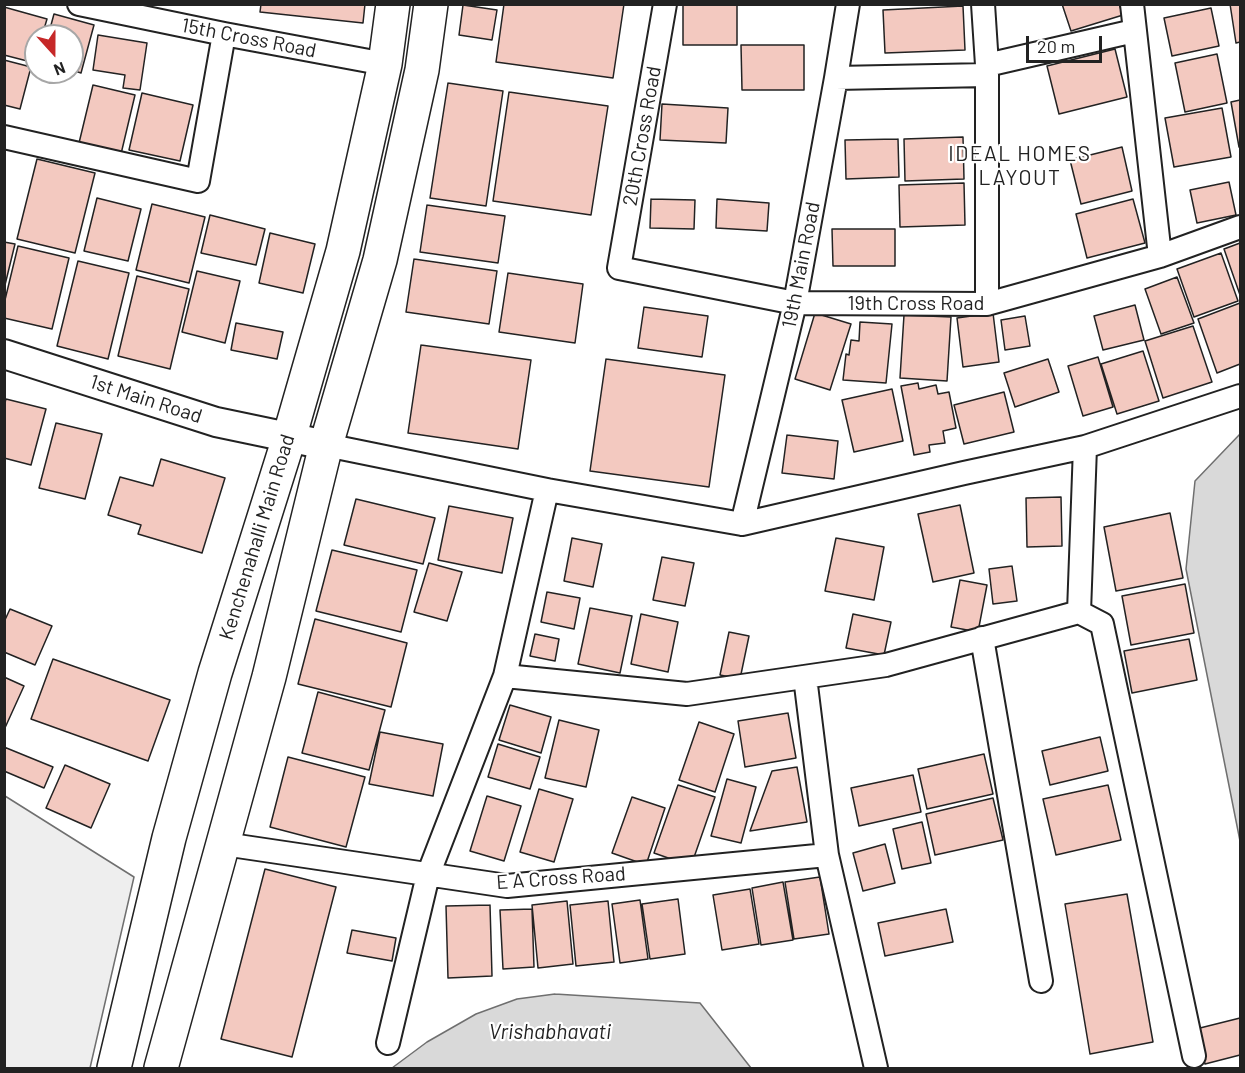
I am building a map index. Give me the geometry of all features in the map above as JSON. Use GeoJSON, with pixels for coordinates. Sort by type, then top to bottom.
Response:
{"type":"FeatureCollection","features":[{"type":"Feature","properties":{"kind":"main road","name":"Kenchenahalli Main Road"},"geometry":{"type":"LineString","coordinates":[[114,1068],[169,838],[215,673],[289,438],[343,251],[384,64],[393,4]]}},
{"type":"Feature","properties":{"kind":"main road","name":"Kenchenahalli Main Road"},"geometry":{"type":"LineString","coordinates":[[162,1068],[269,677],[326,445],[380,260],[422,70],[431,4]]}},
{"type":"Feature","properties":{"kind":"street","name":"15th Cross Road"},"geometry":{"type":"LineString","coordinates":[[79,4],[384,64]]}},
{"type":"Feature","properties":{"kind":"street","name":"20th Cross Road"},"geometry":{"type":"LineString","coordinates":[[619,268],[665,4]]}},
{"type":"Feature","properties":{"kind":"street","name":"19th Main Road"},"geometry":{"type":"LineString","coordinates":[[742,524],[795,303],[848,4]]}},
{"type":"Feature","properties":{"kind":"street"},"geometry":{"type":"LineString","coordinates":[[982,4],[987,70],[987,304]]}},
{"type":"Feature","properties":{"kind":"street"},"geometry":{"type":"LineString","coordinates":[[1132,4],[1160,256]]}},
{"type":"Feature","properties":{"kind":"street"},"geometry":{"type":"LineString","coordinates":[[836,78],[987,70],[1134,31]]}},
{"type":"Feature","properties":{"kind":"street"},"geometry":{"type":"LineString","coordinates":[[4,137],[198,181],[224,34]]}},
{"type":"Feature","properties":{"kind":"street","name":"19th Cross Road"},"geometry":{"type":"LineString","coordinates":[[619,268],[795,303],[987,304],[1160,256],[1240,227]]}},
{"type":"Feature","properties":{"kind":"street","name":"1st Main Road"},"geometry":{"type":"LineString","coordinates":[[4,354],[216,422],[326,445]]}},
{"type":"Feature","properties":{"kind":"street"},"geometry":{"type":"LineString","coordinates":[[326,445],[547,490],[742,524],[1084,447],[1240,396]]}},
{"type":"Feature","properties":{"kind":"street"},"geometry":{"type":"LineString","coordinates":[[1079,612],[1084,447]]}},
{"type":"Feature","properties":{"kind":"street"},"geometry":{"type":"LineString","coordinates":[[388,1043],[428,874],[506,676],[547,490]]}},
{"type":"Feature","properties":{"kind":"street"},"geometry":{"type":"LineString","coordinates":[[506,676],[687,694],[886,665],[1079,612],[1102,624],[1194,1056]]}},
{"type":"Feature","properties":{"kind":"street"},"geometry":{"type":"LineString","coordinates":[[982,638],[1041,981]]}},
{"type":"Feature","properties":{"kind":"street"},"geometry":{"type":"LineString","coordinates":[[805,676],[827,855],[876,1068]]}},
{"type":"Feature","properties":{"kind":"street","name":"E A Cross Road"},"geometry":{"type":"LineString","coordinates":[[224,844],[507,886],[827,855]]}},
{"type":"Feature","properties":{"kind":"shaded area"},"geometry":{"type":"Polygon","coordinates":[[[5,796],[134,877],[90,1068],[5,1068],[5,796]]]}},
{"type":"Feature","properties":{"kind":"water"},"geometry":{"type":"Polygon","coordinates":[[[1240,434],[1240,841],[1186,569],[1195,481],[1240,434]]]}},
{"type":"Feature","properties":{"kind":"water","name":"Vrishabhavati"},"geometry":{"type":"Polygon","coordinates":[[[555,994],[700,1003],[751,1068],[392,1068],[427,1042],[476,1014],[517,999],[555,994]]]}},
{"type":"Feature","properties":{"kind":"building"},"geometry":{"type":"Polygon","coordinates":[[[261,4],[365,4],[363,23],[260,12],[261,4]]]}},
{"type":"Feature","properties":{"kind":"building"},"geometry":{"type":"Polygon","coordinates":[[[504,4],[624,4],[613,78],[496,62],[504,4]]]}},
{"type":"Feature","properties":{"kind":"building"},"geometry":{"type":"Polygon","coordinates":[[[683,4],[737,4],[737,45],[683,45],[683,4]]]}},
{"type":"Feature","properties":{"kind":"building"},"geometry":{"type":"Polygon","coordinates":[[[1062,4],[1119,4],[1123,15],[1071,31],[1062,4]]]}},
{"type":"Feature","properties":{"kind":"building"},"geometry":{"type":"Polygon","coordinates":[[[1230,4],[1240,4],[1240,42],[1236,43],[1230,4]]]}},
{"type":"Feature","properties":{"kind":"building"},"geometry":{"type":"Polygon","coordinates":[[[463,5],[497,10],[492,40],[459,35],[463,5]]]}},
{"type":"Feature","properties":{"kind":"building"},"geometry":{"type":"Polygon","coordinates":[[[963,6],[965,50],[885,53],[883,10],[963,6]]]}},
{"type":"Feature","properties":{"kind":"building"},"geometry":{"type":"Polygon","coordinates":[[[4,7],[47,19],[46,24],[24,24],[24,60],[4,55],[4,7]]]}},
{"type":"Feature","properties":{"kind":"building"},"geometry":{"type":"Polygon","coordinates":[[[1211,8],[1219,46],[1172,56],[1164,18],[1211,8]]]}},
{"type":"Feature","properties":{"kind":"building"},"geometry":{"type":"Polygon","coordinates":[[[54,14],[94,25],[84,62],[84,24],[51,24],[54,14]]]}},
{"type":"Feature","properties":{"kind":"building"},"geometry":{"type":"Polygon","coordinates":[[[98,35],[147,43],[140,90],[123,88],[125,75],[93,70],[98,35]]]}},
{"type":"Feature","properties":{"kind":"building"},"geometry":{"type":"Polygon","coordinates":[[[741,45],[804,45],[804,90],[742,90],[741,45]]]}},
{"type":"Feature","properties":{"kind":"building"},"geometry":{"type":"Polygon","coordinates":[[[1115,49],[1127,97],[1059,114],[1047,66],[1115,49]]]}},
{"type":"Feature","properties":{"kind":"building"},"geometry":{"type":"Polygon","coordinates":[[[1217,54],[1227,103],[1185,112],[1175,63],[1217,54]]]}},
{"type":"Feature","properties":{"kind":"building"},"geometry":{"type":"Polygon","coordinates":[[[4,60],[24,65],[24,84],[27,84],[20,109],[4,105],[4,60]]]}},
{"type":"Feature","properties":{"kind":"building"},"geometry":{"type":"Polygon","coordinates":[[[448,83],[503,91],[486,206],[430,198],[448,83]]]}},
{"type":"Feature","properties":{"kind":"building"},"geometry":{"type":"Polygon","coordinates":[[[93,85],[135,95],[121,154],[79,143],[93,85]]]}},
{"type":"Feature","properties":{"kind":"building"},"geometry":{"type":"Polygon","coordinates":[[[509,92],[608,106],[591,215],[493,201],[509,92]]]}},
{"type":"Feature","properties":{"kind":"building"},"geometry":{"type":"Polygon","coordinates":[[[142,93],[193,105],[180,161],[129,150],[142,93]]]}},
{"type":"Feature","properties":{"kind":"building"},"geometry":{"type":"Polygon","coordinates":[[[1240,100],[1240,147],[1239,147],[1231,102],[1240,100]]]}},
{"type":"Feature","properties":{"kind":"building"},"geometry":{"type":"Polygon","coordinates":[[[662,104],[728,108],[726,143],[660,140],[662,104]]]}},
{"type":"Feature","properties":{"kind":"building"},"geometry":{"type":"Polygon","coordinates":[[[1222,108],[1231,157],[1174,167],[1165,118],[1222,108]]]}},
{"type":"Feature","properties":{"kind":"building"},"geometry":{"type":"Polygon","coordinates":[[[963,137],[964,179],[905,181],[904,139],[963,137]]]}},
{"type":"Feature","properties":{"kind":"building"},"geometry":{"type":"Polygon","coordinates":[[[898,139],[899,177],[846,179],[845,140],[898,139]]]}},
{"type":"Feature","properties":{"kind":"building"},"geometry":{"type":"Polygon","coordinates":[[[1122,147],[1132,191],[1081,204],[1070,160],[1122,147]]]}},
{"type":"Feature","properties":{"kind":"building"},"geometry":{"type":"Polygon","coordinates":[[[37,159],[95,173],[75,253],[17,239],[37,159]]]}},
{"type":"Feature","properties":{"kind":"building"},"geometry":{"type":"Polygon","coordinates":[[[1229,182],[1236,215],[1197,223],[1190,190],[1229,182]]]}},
{"type":"Feature","properties":{"kind":"building"},"geometry":{"type":"Polygon","coordinates":[[[964,183],[965,225],[900,227],[899,185],[964,183]]]}},
{"type":"Feature","properties":{"kind":"building"},"geometry":{"type":"Polygon","coordinates":[[[97,198],[141,209],[128,261],[84,251],[97,198]]]}},
{"type":"Feature","properties":{"kind":"building"},"geometry":{"type":"Polygon","coordinates":[[[651,199],[695,200],[694,229],[650,228],[651,199]]]}},
{"type":"Feature","properties":{"kind":"building"},"geometry":{"type":"Polygon","coordinates":[[[717,199],[769,203],[767,231],[716,228],[717,199]]]}},
{"type":"Feature","properties":{"kind":"building"},"geometry":{"type":"Polygon","coordinates":[[[1133,199],[1145,243],[1087,258],[1076,214],[1133,199]]]}},
{"type":"Feature","properties":{"kind":"building"},"geometry":{"type":"Polygon","coordinates":[[[152,204],[205,217],[189,283],[136,270],[152,204]]]}},
{"type":"Feature","properties":{"kind":"building"},"geometry":{"type":"Polygon","coordinates":[[[427,205],[505,216],[498,263],[420,252],[427,205]]]}},
{"type":"Feature","properties":{"kind":"building"},"geometry":{"type":"Polygon","coordinates":[[[210,215],[265,229],[256,265],[201,253],[210,215]]]}},
{"type":"Feature","properties":{"kind":"building"},"geometry":{"type":"Polygon","coordinates":[[[832,229],[895,229],[895,266],[833,266],[832,229]]]}},
{"type":"Feature","properties":{"kind":"building"},"geometry":{"type":"Polygon","coordinates":[[[270,233],[315,244],[303,293],[259,283],[270,233]]]}},
{"type":"Feature","properties":{"kind":"building"},"geometry":{"type":"Polygon","coordinates":[[[4,242],[15,244],[4,289],[4,242]]]}},
{"type":"Feature","properties":{"kind":"building"},"geometry":{"type":"Polygon","coordinates":[[[1240,243],[1240,295],[1224,249],[1240,243]]]}},
{"type":"Feature","properties":{"kind":"building"},"geometry":{"type":"Polygon","coordinates":[[[18,246],[69,258],[52,329],[4,318],[4,304],[18,246]]]}},
{"type":"Feature","properties":{"kind":"building"},"geometry":{"type":"Polygon","coordinates":[[[1221,253],[1238,301],[1194,317],[1177,269],[1221,253]]]}},
{"type":"Feature","properties":{"kind":"building"},"geometry":{"type":"Polygon","coordinates":[[[414,259],[497,271],[489,324],[406,312],[414,259]]]}},
{"type":"Feature","properties":{"kind":"building"},"geometry":{"type":"Polygon","coordinates":[[[78,261],[129,273],[108,359],[57,346],[78,261]]]}},
{"type":"Feature","properties":{"kind":"building"},"geometry":{"type":"Polygon","coordinates":[[[197,271],[240,281],[225,343],[182,332],[197,271]]]}},
{"type":"Feature","properties":{"kind":"building"},"geometry":{"type":"Polygon","coordinates":[[[508,273],[583,284],[575,343],[499,332],[508,273]]]}},
{"type":"Feature","properties":{"kind":"building"},"geometry":{"type":"Polygon","coordinates":[[[137,276],[189,289],[170,369],[118,356],[137,276]]]}},
{"type":"Feature","properties":{"kind":"building"},"geometry":{"type":"Polygon","coordinates":[[[1177,277],[1194,323],[1161,334],[1145,289],[1177,277]]]}},
{"type":"Feature","properties":{"kind":"building"},"geometry":{"type":"Polygon","coordinates":[[[1240,303],[1240,364],[1217,373],[1198,319],[1240,303]]]}},
{"type":"Feature","properties":{"kind":"building"},"geometry":{"type":"Polygon","coordinates":[[[1135,305],[1144,340],[1103,350],[1094,316],[1135,305]]]}},
{"type":"Feature","properties":{"kind":"building"},"geometry":{"type":"Polygon","coordinates":[[[644,307],[708,316],[702,357],[638,348],[644,307]]]}},
{"type":"Feature","properties":{"kind":"building"},"geometry":{"type":"Polygon","coordinates":[[[815,313],[851,324],[830,390],[795,379],[815,313]]]}},
{"type":"Feature","properties":{"kind":"building"},"geometry":{"type":"Polygon","coordinates":[[[993,313],[999,362],[963,367],[957,318],[993,313]]]}},
{"type":"Feature","properties":{"kind":"building"},"geometry":{"type":"Polygon","coordinates":[[[904,315],[951,317],[947,381],[900,378],[904,315]]]}},
{"type":"Feature","properties":{"kind":"building"},"geometry":{"type":"Polygon","coordinates":[[[1025,316],[1030,346],[1005,350],[1001,320],[1025,316]]]}},
{"type":"Feature","properties":{"kind":"building"},"geometry":{"type":"Polygon","coordinates":[[[860,322],[892,324],[886,383],[843,380],[846,354],[849,355],[851,340],[859,341],[860,322]]]}},
{"type":"Feature","properties":{"kind":"building"},"geometry":{"type":"Polygon","coordinates":[[[236,323],[283,332],[277,359],[231,350],[236,323]]]}},
{"type":"Feature","properties":{"kind":"building"},"geometry":{"type":"Polygon","coordinates":[[[1193,326],[1212,382],[1163,398],[1145,341],[1193,326]]]}},
{"type":"Feature","properties":{"kind":"building"},"geometry":{"type":"Polygon","coordinates":[[[421,345],[531,360],[518,449],[408,433],[421,345]]]}},
{"type":"Feature","properties":{"kind":"building"},"geometry":{"type":"Polygon","coordinates":[[[1143,351],[1159,401],[1117,414],[1101,364],[1143,351]]]}},
{"type":"Feature","properties":{"kind":"building"},"geometry":{"type":"Polygon","coordinates":[[[1098,357],[1113,407],[1083,416],[1068,366],[1098,357]]]}},
{"type":"Feature","properties":{"kind":"building"},"geometry":{"type":"Polygon","coordinates":[[[606,359],[725,375],[709,487],[590,471],[606,359]]]}},
{"type":"Feature","properties":{"kind":"building"},"geometry":{"type":"Polygon","coordinates":[[[1048,359],[1059,392],[1015,407],[1004,373],[1048,359]]]}},
{"type":"Feature","properties":{"kind":"building"},"geometry":{"type":"Polygon","coordinates":[[[918,383],[919,389],[936,385],[938,394],[949,392],[956,428],[943,431],[945,443],[929,445],[930,452],[914,455],[901,386],[918,383]]]}},
{"type":"Feature","properties":{"kind":"building"},"geometry":{"type":"Polygon","coordinates":[[[892,389],[903,441],[854,452],[842,400],[892,389]]]}},
{"type":"Feature","properties":{"kind":"building"},"geometry":{"type":"Polygon","coordinates":[[[1004,392],[1014,432],[964,444],[954,405],[1004,392]]]}},
{"type":"Feature","properties":{"kind":"building"},"geometry":{"type":"Polygon","coordinates":[[[6,399],[46,409],[31,465],[4,458],[6,399]]]}},
{"type":"Feature","properties":{"kind":"building"},"geometry":{"type":"Polygon","coordinates":[[[56,423],[102,434],[85,499],[39,488],[56,423]]]}},
{"type":"Feature","properties":{"kind":"building"},"geometry":{"type":"Polygon","coordinates":[[[787,435],[838,441],[834,479],[782,473],[787,435]]]}},
{"type":"Feature","properties":{"kind":"building"},"geometry":{"type":"Polygon","coordinates":[[[161,459],[225,478],[202,553],[138,534],[141,525],[108,515],[120,477],[153,486],[161,459]]]}},
{"type":"Feature","properties":{"kind":"building"},"geometry":{"type":"Polygon","coordinates":[[[1061,497],[1062,546],[1027,547],[1026,498],[1061,497]]]}},
{"type":"Feature","properties":{"kind":"building"},"geometry":{"type":"Polygon","coordinates":[[[356,499],[435,518],[423,564],[344,545],[356,499]]]}},
{"type":"Feature","properties":{"kind":"building"},"geometry":{"type":"Polygon","coordinates":[[[960,505],[974,573],[933,582],[918,514],[960,505]]]}},
{"type":"Feature","properties":{"kind":"building"},"geometry":{"type":"Polygon","coordinates":[[[449,506],[513,518],[502,573],[438,560],[449,506]]]}},
{"type":"Feature","properties":{"kind":"building"},"geometry":{"type":"Polygon","coordinates":[[[1170,513],[1183,578],[1116,591],[1104,527],[1170,513]]]}},
{"type":"Feature","properties":{"kind":"building"},"geometry":{"type":"Polygon","coordinates":[[[572,538],[602,544],[593,587],[564,581],[572,538]]]}},
{"type":"Feature","properties":{"kind":"building"},"geometry":{"type":"Polygon","coordinates":[[[836,538],[884,547],[874,600],[825,591],[836,538]]]}},
{"type":"Feature","properties":{"kind":"building"},"geometry":{"type":"Polygon","coordinates":[[[332,550],[417,570],[401,632],[316,611],[332,550]]]}},
{"type":"Feature","properties":{"kind":"building"},"geometry":{"type":"Polygon","coordinates":[[[662,557],[694,563],[685,606],[653,600],[662,557]]]}},
{"type":"Feature","properties":{"kind":"building"},"geometry":{"type":"Polygon","coordinates":[[[429,563],[462,572],[447,621],[414,612],[429,563]]]}},
{"type":"Feature","properties":{"kind":"building"},"geometry":{"type":"Polygon","coordinates":[[[1012,566],[1017,601],[993,604],[989,569],[1012,566]]]}},
{"type":"Feature","properties":{"kind":"building"},"geometry":{"type":"Polygon","coordinates":[[[960,580],[987,585],[978,632],[951,627],[960,580]]]}},
{"type":"Feature","properties":{"kind":"building"},"geometry":{"type":"Polygon","coordinates":[[[1185,584],[1194,633],[1131,645],[1122,596],[1185,584]]]}},
{"type":"Feature","properties":{"kind":"building"},"geometry":{"type":"Polygon","coordinates":[[[547,592],[580,598],[574,629],[541,622],[547,592]]]}},
{"type":"Feature","properties":{"kind":"building"},"geometry":{"type":"Polygon","coordinates":[[[590,608],[632,616],[620,673],[578,664],[590,608]]]}},
{"type":"Feature","properties":{"kind":"building"},"geometry":{"type":"Polygon","coordinates":[[[10,609],[52,626],[35,665],[4,652],[4,622],[10,609]]]}},
{"type":"Feature","properties":{"kind":"building"},"geometry":{"type":"Polygon","coordinates":[[[641,614],[678,622],[668,672],[631,664],[641,614]]]}},
{"type":"Feature","properties":{"kind":"building"},"geometry":{"type":"Polygon","coordinates":[[[853,614],[891,622],[884,655],[846,648],[853,614]]]}},
{"type":"Feature","properties":{"kind":"building"},"geometry":{"type":"Polygon","coordinates":[[[315,619],[407,643],[391,707],[298,684],[315,619]]]}},
{"type":"Feature","properties":{"kind":"building"},"geometry":{"type":"Polygon","coordinates":[[[729,632],[749,636],[740,679],[720,675],[729,632]]]}},
{"type":"Feature","properties":{"kind":"building"},"geometry":{"type":"Polygon","coordinates":[[[535,634],[559,639],[555,661],[530,656],[535,634]]]}},
{"type":"Feature","properties":{"kind":"building"},"geometry":{"type":"Polygon","coordinates":[[[1189,639],[1197,680],[1132,693],[1124,651],[1189,639]]]}},
{"type":"Feature","properties":{"kind":"building"},"geometry":{"type":"Polygon","coordinates":[[[53,659],[170,700],[148,761],[31,719],[53,659]]]}},
{"type":"Feature","properties":{"kind":"building"},"geometry":{"type":"Polygon","coordinates":[[[4,677],[24,686],[4,730],[4,677]]]}},
{"type":"Feature","properties":{"kind":"building"},"geometry":{"type":"Polygon","coordinates":[[[318,692],[385,710],[369,770],[302,753],[318,692]]]}},
{"type":"Feature","properties":{"kind":"building"},"geometry":{"type":"Polygon","coordinates":[[[510,705],[551,717],[541,753],[499,740],[510,705]]]}},
{"type":"Feature","properties":{"kind":"building"},"geometry":{"type":"Polygon","coordinates":[[[788,713],[796,758],[745,767],[738,721],[788,713]]]}},
{"type":"Feature","properties":{"kind":"building"},"geometry":{"type":"Polygon","coordinates":[[[559,720],[599,730],[586,787],[545,778],[559,720]]]}},
{"type":"Feature","properties":{"kind":"building"},"geometry":{"type":"Polygon","coordinates":[[[699,722],[734,734],[715,792],[679,780],[699,722]]]}},
{"type":"Feature","properties":{"kind":"building"},"geometry":{"type":"Polygon","coordinates":[[[380,732],[443,744],[433,796],[369,784],[380,732]]]}},
{"type":"Feature","properties":{"kind":"building"},"geometry":{"type":"Polygon","coordinates":[[[1100,737],[1108,771],[1050,785],[1042,751],[1100,737]]]}},
{"type":"Feature","properties":{"kind":"building"},"geometry":{"type":"Polygon","coordinates":[[[498,744],[540,757],[530,789],[488,777],[498,744]]]}},
{"type":"Feature","properties":{"kind":"building"},"geometry":{"type":"Polygon","coordinates":[[[4,747],[53,767],[44,788],[4,771],[4,747]]]}},
{"type":"Feature","properties":{"kind":"building"},"geometry":{"type":"Polygon","coordinates":[[[984,754],[993,794],[927,809],[918,769],[984,754]]]}},
{"type":"Feature","properties":{"kind":"building"},"geometry":{"type":"Polygon","coordinates":[[[288,757],[365,777],[346,847],[270,827],[288,757]]]}},
{"type":"Feature","properties":{"kind":"building"},"geometry":{"type":"Polygon","coordinates":[[[65,765],[110,784],[91,828],[46,808],[65,765]]]}},
{"type":"Feature","properties":{"kind":"building"},"geometry":{"type":"Polygon","coordinates":[[[797,767],[807,822],[750,831],[772,771],[797,767]]]}},
{"type":"Feature","properties":{"kind":"building"},"geometry":{"type":"Polygon","coordinates":[[[913,775],[921,812],[859,826],[851,788],[913,775]]]}},
{"type":"Feature","properties":{"kind":"building"},"geometry":{"type":"Polygon","coordinates":[[[727,779],[756,787],[741,843],[711,836],[727,779]]]}},
{"type":"Feature","properties":{"kind":"building"},"geometry":{"type":"Polygon","coordinates":[[[678,785],[715,797],[691,866],[654,853],[678,785]]]}},
{"type":"Feature","properties":{"kind":"building"},"geometry":{"type":"Polygon","coordinates":[[[1108,785],[1121,840],[1056,855],[1043,799],[1108,785]]]}},
{"type":"Feature","properties":{"kind":"building"},"geometry":{"type":"Polygon","coordinates":[[[539,789],[573,799],[554,862],[520,852],[539,789]]]}},
{"type":"Feature","properties":{"kind":"building"},"geometry":{"type":"Polygon","coordinates":[[[487,796],[521,806],[504,861],[470,851],[487,796]]]}},
{"type":"Feature","properties":{"kind":"building"},"geometry":{"type":"Polygon","coordinates":[[[632,797],[665,808],[646,865],[612,853],[632,797]]]}},
{"type":"Feature","properties":{"kind":"building"},"geometry":{"type":"Polygon","coordinates":[[[993,798],[1003,840],[935,855],[926,814],[993,798]]]}},
{"type":"Feature","properties":{"kind":"building"},"geometry":{"type":"Polygon","coordinates":[[[922,822],[931,863],[902,869],[893,829],[922,822]]]}},
{"type":"Feature","properties":{"kind":"building"},"geometry":{"type":"Polygon","coordinates":[[[885,844],[895,883],[863,891],[853,853],[885,844]]]}},
{"type":"Feature","properties":{"kind":"building"},"geometry":{"type":"Polygon","coordinates":[[[265,869],[336,887],[292,1057],[221,1039],[265,869]]]}},
{"type":"Feature","properties":{"kind":"building"},"geometry":{"type":"Polygon","coordinates":[[[820,877],[829,934],[794,939],[785,882],[820,877]]]}},
{"type":"Feature","properties":{"kind":"building"},"geometry":{"type":"Polygon","coordinates":[[[783,882],[793,940],[761,945],[752,888],[783,882]]]}},
{"type":"Feature","properties":{"kind":"building"},"geometry":{"type":"Polygon","coordinates":[[[750,889],[759,944],[722,950],[713,895],[750,889]]]}},
{"type":"Feature","properties":{"kind":"building"},"geometry":{"type":"Polygon","coordinates":[[[1127,894],[1153,1042],[1090,1054],[1065,904],[1127,894]]]}},
{"type":"Feature","properties":{"kind":"building"},"geometry":{"type":"Polygon","coordinates":[[[678,899],[685,954],[650,959],[642,904],[678,899]]]}},
{"type":"Feature","properties":{"kind":"building"},"geometry":{"type":"Polygon","coordinates":[[[640,900],[648,959],[620,963],[612,904],[640,900]]]}},
{"type":"Feature","properties":{"kind":"building"},"geometry":{"type":"Polygon","coordinates":[[[567,901],[573,964],[538,968],[532,905],[567,901]]]}},
{"type":"Feature","properties":{"kind":"building"},"geometry":{"type":"Polygon","coordinates":[[[608,901],[614,962],[576,966],[570,905],[608,901]]]}},
{"type":"Feature","properties":{"kind":"building"},"geometry":{"type":"Polygon","coordinates":[[[490,905],[492,976],[448,978],[446,906],[490,905]]]}},
{"type":"Feature","properties":{"kind":"building"},"geometry":{"type":"Polygon","coordinates":[[[532,909],[534,967],[503,969],[500,910],[532,909]]]}},
{"type":"Feature","properties":{"kind":"building"},"geometry":{"type":"Polygon","coordinates":[[[946,909],[953,942],[885,956],[878,923],[946,909]]]}},
{"type":"Feature","properties":{"kind":"building"},"geometry":{"type":"Polygon","coordinates":[[[352,930],[396,938],[392,961],[347,953],[352,930]]]}},
{"type":"Feature","properties":{"kind":"building"},"geometry":{"type":"Polygon","coordinates":[[[1240,1018],[1240,1055],[1205,1064],[1196,1029],[1240,1018]]]}},
{"type":"Feature","properties":{"kind":"district","name":"IDEAL HOMES LAYOUT"},"geometry":{"type":"Point","coordinates":[1020,166]}}]}
